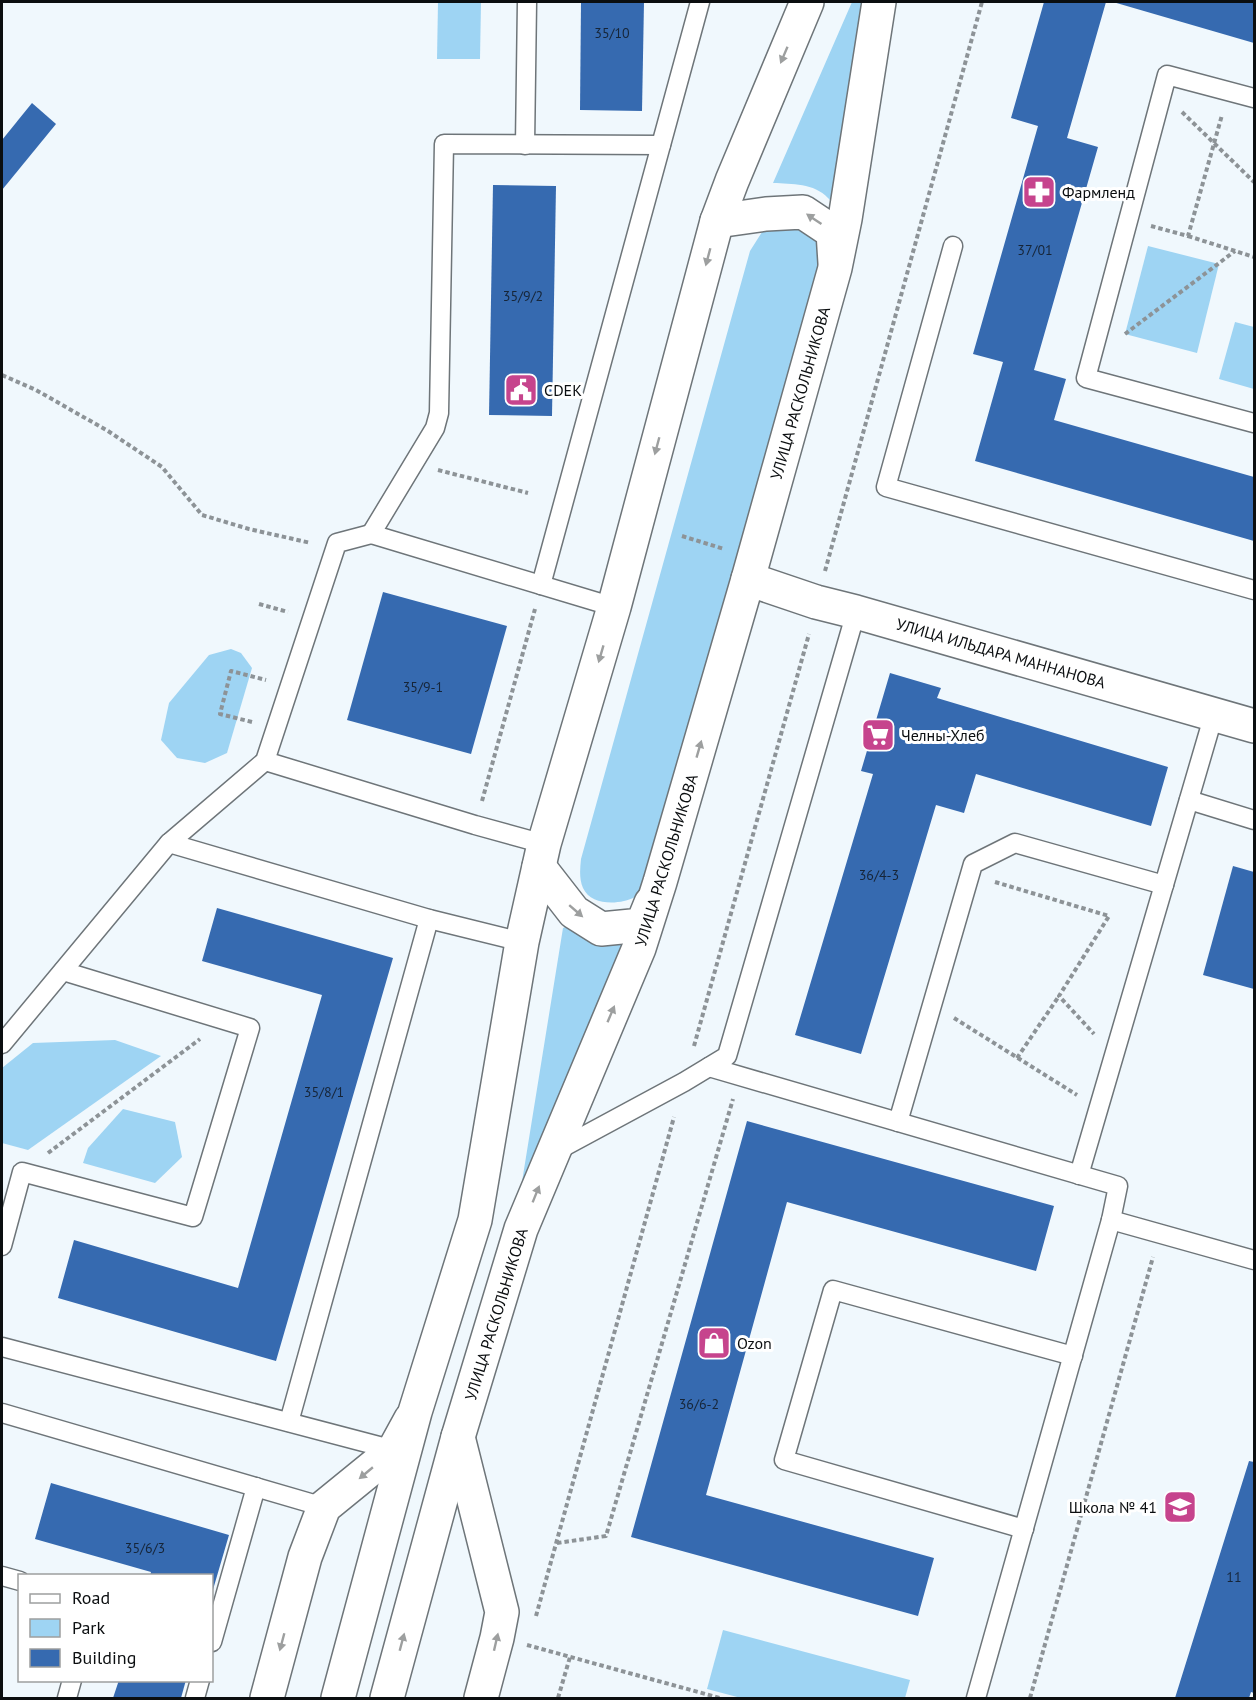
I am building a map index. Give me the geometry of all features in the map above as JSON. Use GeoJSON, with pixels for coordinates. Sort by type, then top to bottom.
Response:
{"type":"FeatureCollection","features":[{"type":"Feature","properties":{"kind":"street"},"geometry":{"type":"LineString","coordinates":[[338,1698],[415,1412],[475,1220],[522,942],[542,856],[614,607],[717,221],[807,2]]}},
{"type":"Feature","properties":{"kind":"street","name":"УЛИЦА РАСКОЛЬНИКОВА"},"geometry":{"type":"LineString","coordinates":[[387,1698],[458,1437],[521,1229],[639,948],[748,579],[835,267],[845,219],[879,2]]}},
{"type":"Feature","properties":{"kind":"street"},"geometry":{"type":"LineString","coordinates":[[717,221],[766,214],[803,212],[832,232],[835,267]]}},
{"type":"Feature","properties":{"kind":"street","name":"УЛИЦА ИЛЬДАРА МАННАНОВА"},"geometry":{"type":"LineString","coordinates":[[748,579],[816,602],[1254,726]]}},
{"type":"Feature","properties":{"kind":"street"},"geometry":{"type":"LineString","coordinates":[[542,856],[574,912],[601,929],[642,925],[660,882]]}},
{"type":"Feature","properties":{"kind":"street"},"geometry":{"type":"LineString","coordinates":[[267,1698],[305,1557],[324,1508],[394,1450],[415,1412]]}},
{"type":"Feature","properties":{"kind":"street"},"geometry":{"type":"LineString","coordinates":[[458,1437],[502,1612],[481,1698]]}},
{"type":"Feature","properties":{"kind":"lane"},"geometry":{"type":"LineString","coordinates":[[525,145],[527,2]]}},
{"type":"Feature","properties":{"kind":"lane"},"geometry":{"type":"LineString","coordinates":[[542,585],[700,2]]}},
{"type":"Feature","properties":{"kind":"lane"},"geometry":{"type":"LineString","coordinates":[[1254,98],[1167,75],[1086,378],[1254,423]]}},
{"type":"Feature","properties":{"kind":"lane"},"geometry":{"type":"LineString","coordinates":[[371,534],[435,429],[439,412],[444,144],[661,145]]}},
{"type":"Feature","properties":{"kind":"lane"},"geometry":{"type":"LineString","coordinates":[[953,246],[886,488],[1254,590]]}},
{"type":"Feature","properties":{"kind":"lane"},"geometry":{"type":"LineString","coordinates":[[2,1044],[169,843],[265,760],[337,543],[371,534],[614,607]]}},
{"type":"Feature","properties":{"kind":"lane"},"geometry":{"type":"LineString","coordinates":[[552,1153],[684,1082],[727,1056],[856,612]]}},
{"type":"Feature","properties":{"kind":"lane"},"geometry":{"type":"LineString","coordinates":[[1079,1175],[1214,714]]}},
{"type":"Feature","properties":{"kind":"lane"},"geometry":{"type":"LineString","coordinates":[[265,760],[476,825],[542,856]]}},
{"type":"Feature","properties":{"kind":"lane"},"geometry":{"type":"LineString","coordinates":[[1189,800],[1254,820]]}},
{"type":"Feature","properties":{"kind":"lane"},"geometry":{"type":"LineString","coordinates":[[169,843],[429,919],[522,942]]}},
{"type":"Feature","properties":{"kind":"lane"},"geometry":{"type":"LineString","coordinates":[[898,1122],[973,864],[1015,843],[1164,885]]}},
{"type":"Feature","properties":{"kind":"lane"},"geometry":{"type":"LineString","coordinates":[[289,1422],[429,919]]}},
{"type":"Feature","properties":{"kind":"lane"},"geometry":{"type":"LineString","coordinates":[[2,1246],[22,1172],[193,1217],[250,1028],[63,971]]}},
{"type":"Feature","properties":{"kind":"lane"},"geometry":{"type":"LineString","coordinates":[[709,1066],[1118,1186],[1111,1220],[976,1698]]}},
{"type":"Feature","properties":{"kind":"lane"},"geometry":{"type":"LineString","coordinates":[[1111,1220],[1254,1260]]}},
{"type":"Feature","properties":{"kind":"lane"},"geometry":{"type":"LineString","coordinates":[[1024,1529],[784,1460],[833,1290],[1073,1356]]}},
{"type":"Feature","properties":{"kind":"lane"},"geometry":{"type":"LineString","coordinates":[[2,1347],[394,1450]]}},
{"type":"Feature","properties":{"kind":"lane"},"geometry":{"type":"LineString","coordinates":[[2,1413],[324,1508]]}},
{"type":"Feature","properties":{"kind":"lane"},"geometry":{"type":"LineString","coordinates":[[213,1638],[256,1487]]}},
{"type":"Feature","properties":{"kind":"lane"},"geometry":{"type":"LineString","coordinates":[[2,1576],[18,1580]]}},
{"type":"Feature","properties":{"kind":"lane"},"geometry":{"type":"LineString","coordinates":[[67,1698],[71,1682]]}},
{"type":"Feature","properties":{"kind":"lane"},"geometry":{"type":"LineString","coordinates":[[195,1698],[199,1682]]}},
{"type":"Feature","properties":{"kind":"path"},"geometry":{"type":"LineString","coordinates":[[816,602],[982,2]]}},
{"type":"Feature","properties":{"kind":"path"},"geometry":{"type":"LineString","coordinates":[[1188,236],[1229,91]]}},
{"type":"Feature","properties":{"kind":"path"},"geometry":{"type":"LineString","coordinates":[[1162,93],[1254,182]]}},
{"type":"Feature","properties":{"kind":"path"},"geometry":{"type":"LineString","coordinates":[[1128,220],[1254,257]]}},
{"type":"Feature","properties":{"kind":"path"},"geometry":{"type":"LineString","coordinates":[[1125,334],[1235,251]]}},
{"type":"Feature","properties":{"kind":"path"},"geometry":{"type":"LineString","coordinates":[[2,375],[36,390],[108,431],[162,467],[202,515],[249,529],[335,549]]}},
{"type":"Feature","properties":{"kind":"path"},"geometry":{"type":"LineString","coordinates":[[414,464],[528,493]]}},
{"type":"Feature","properties":{"kind":"path"},"geometry":{"type":"LineString","coordinates":[[682,536],[727,550]]}},
{"type":"Feature","properties":{"kind":"path"},"geometry":{"type":"LineString","coordinates":[[476,825],[542,585]]}},
{"type":"Feature","properties":{"kind":"path"},"geometry":{"type":"LineString","coordinates":[[276,728],[220,714],[231,671],[290,686]]}},
{"type":"Feature","properties":{"kind":"path"},"geometry":{"type":"LineString","coordinates":[[987,880],[1109,916],[1017,1058]]}},
{"type":"Feature","properties":{"kind":"path"},"geometry":{"type":"LineString","coordinates":[[1059,996],[1114,1056]]}},
{"type":"Feature","properties":{"kind":"path"},"geometry":{"type":"LineString","coordinates":[[949,1015],[1098,1108]]}},
{"type":"Feature","properties":{"kind":"path"},"geometry":{"type":"LineString","coordinates":[[22,1172],[225,1020]]}},
{"type":"Feature","properties":{"kind":"path"},"geometry":{"type":"LineString","coordinates":[[557,1543],[606,1536],[740,1076]]}},
{"type":"Feature","properties":{"kind":"path"},"geometry":{"type":"LineString","coordinates":[[1030,1698],[1159,1233]]}},
{"type":"Feature","properties":{"kind":"path"},"geometry":{"type":"LineString","coordinates":[[497,1638],[720,1698]]}},
{"type":"Feature","properties":{"kind":"path"},"geometry":{"type":"LineString","coordinates":[[558,1698],[570,1657]]}},
{"type":"Feature","properties":{"kind":"green space"},"geometry":{"type":"Polygon","coordinates":[[[438,2],[481,2],[480,59],[437,59],[438,2]]]}},
{"type":"Feature","properties":{"kind":"green space"},"geometry":{"type":"Polygon","coordinates":[[[852,2],[871,2],[840,214],[830,200],[816,189],[802,185],[773,183],[852,2]]]}},
{"type":"Feature","properties":{"kind":"green space"},"geometry":{"type":"Polygon","coordinates":[[[776,224],[803,227],[824,247],[653,881],[629,900],[599,901],[587,894],[583,888],[580,878],[581,859],[750,251],[762,232],[776,224]]]}},
{"type":"Feature","properties":{"kind":"green space"},"geometry":{"type":"Polygon","coordinates":[[[1148,246],[1219,264],[1197,353],[1125,334],[1148,246]]]}},
{"type":"Feature","properties":{"kind":"green space"},"geometry":{"type":"Polygon","coordinates":[[[1235,322],[1254,327],[1254,389],[1219,379],[1235,322]]]}},
{"type":"Feature","properties":{"kind":"green space"},"geometry":{"type":"Polygon","coordinates":[[[231,649],[241,653],[252,668],[227,753],[205,763],[177,758],[161,740],[169,703],[209,655],[231,649]]]}},
{"type":"Feature","properties":{"kind":"green space"},"geometry":{"type":"Polygon","coordinates":[[[570,925],[589,940],[605,945],[621,945],[633,950],[515,1225],[563,928],[570,925]]]}},
{"type":"Feature","properties":{"kind":"green space"},"geometry":{"type":"Polygon","coordinates":[[[115,1040],[161,1056],[28,1150],[2,1143],[2,1068],[33,1043],[115,1040]]]}},
{"type":"Feature","properties":{"kind":"green space"},"geometry":{"type":"Polygon","coordinates":[[[123,1109],[175,1122],[182,1157],[155,1183],[83,1163],[88,1148],[123,1109]]]}},
{"type":"Feature","properties":{"kind":"green space"},"geometry":{"type":"Polygon","coordinates":[[[723,1630],[910,1680],[905,1698],[741,1698],[707,1689],[723,1630]]]}},
{"type":"Feature","properties":{"kind":"building"},"geometry":{"type":"Polygon","coordinates":[[[581,2],[644,2],[642,111],[580,110],[581,2]]]}},
{"type":"Feature","properties":{"kind":"building"},"geometry":{"type":"Polygon","coordinates":[[[1044,2],[1106,2],[1067,138],[1098,147],[1034,370],[1066,379],[1054,420],[1254,477],[1254,541],[975,461],[1003,362],[973,354],[1038,126],[1011,118],[1044,2]]]}},
{"type":"Feature","properties":{"kind":"building"},"geometry":{"type":"Polygon","coordinates":[[[1113,2],[1254,2],[1254,43],[1113,2]]]}},
{"type":"Feature","properties":{"kind":"building"},"geometry":{"type":"Polygon","coordinates":[[[32,103],[56,124],[2,190],[2,140],[32,103]]]}},
{"type":"Feature","properties":{"kind":"building"},"geometry":{"type":"Polygon","coordinates":[[[493,185],[556,186],[552,416],[489,415],[493,185]]]}},
{"type":"Feature","properties":{"kind":"building"},"geometry":{"type":"Polygon","coordinates":[[[383,592],[507,626],[471,754],[347,720],[383,592]]]}},
{"type":"Feature","properties":{"kind":"building"},"geometry":{"type":"Polygon","coordinates":[[[890,673],[941,688],[937,698],[1168,767],[1151,826],[976,774],[964,813],[936,805],[861,1054],[795,1035],[873,774],[861,771],[890,673]]]}},
{"type":"Feature","properties":{"kind":"building"},"geometry":{"type":"Polygon","coordinates":[[[1233,866],[1254,872],[1254,989],[1203,975],[1233,866]]]}},
{"type":"Feature","properties":{"kind":"building"},"geometry":{"type":"Polygon","coordinates":[[[217,908],[393,958],[276,1361],[58,1298],[74,1240],[238,1288],[322,995],[202,961],[217,908]]]}},
{"type":"Feature","properties":{"kind":"building"},"geometry":{"type":"Polygon","coordinates":[[[747,1121],[1054,1206],[1036,1271],[787,1202],[706,1495],[934,1558],[918,1616],[631,1537],[747,1121]]]}},
{"type":"Feature","properties":{"kind":"building"},"geometry":{"type":"Polygon","coordinates":[[[1249,1461],[1254,1462],[1254,1693],[1251,1692],[1249,1698],[1175,1698],[1249,1461]]]}},
{"type":"Feature","properties":{"kind":"building"},"geometry":{"type":"Polygon","coordinates":[[[51,1483],[229,1535],[213,1590],[213,1574],[150,1574],[151,1572],[35,1539],[51,1483]]]}},
{"type":"Feature","properties":{"kind":"building"},"geometry":{"type":"Polygon","coordinates":[[[118,1682],[185,1682],[181,1698],[113,1698],[118,1682]]]}},
{"type":"Feature","properties":{"kind":"place","name":"Фармленд"},"geometry":{"type":"Point","coordinates":[1039,192]}},
{"type":"Feature","properties":{"kind":"place","name":"CDEK"},"geometry":{"type":"Point","coordinates":[521,390]}},
{"type":"Feature","properties":{"kind":"place","name":"Челны-Хлеб"},"geometry":{"type":"Point","coordinates":[878,735]}},
{"type":"Feature","properties":{"kind":"place","name":"Ozon"},"geometry":{"type":"Point","coordinates":[714,1343]}},
{"type":"Feature","properties":{"kind":"place","name":"Школа № 41"},"geometry":{"type":"Point","coordinates":[1180,1507]}}]}
